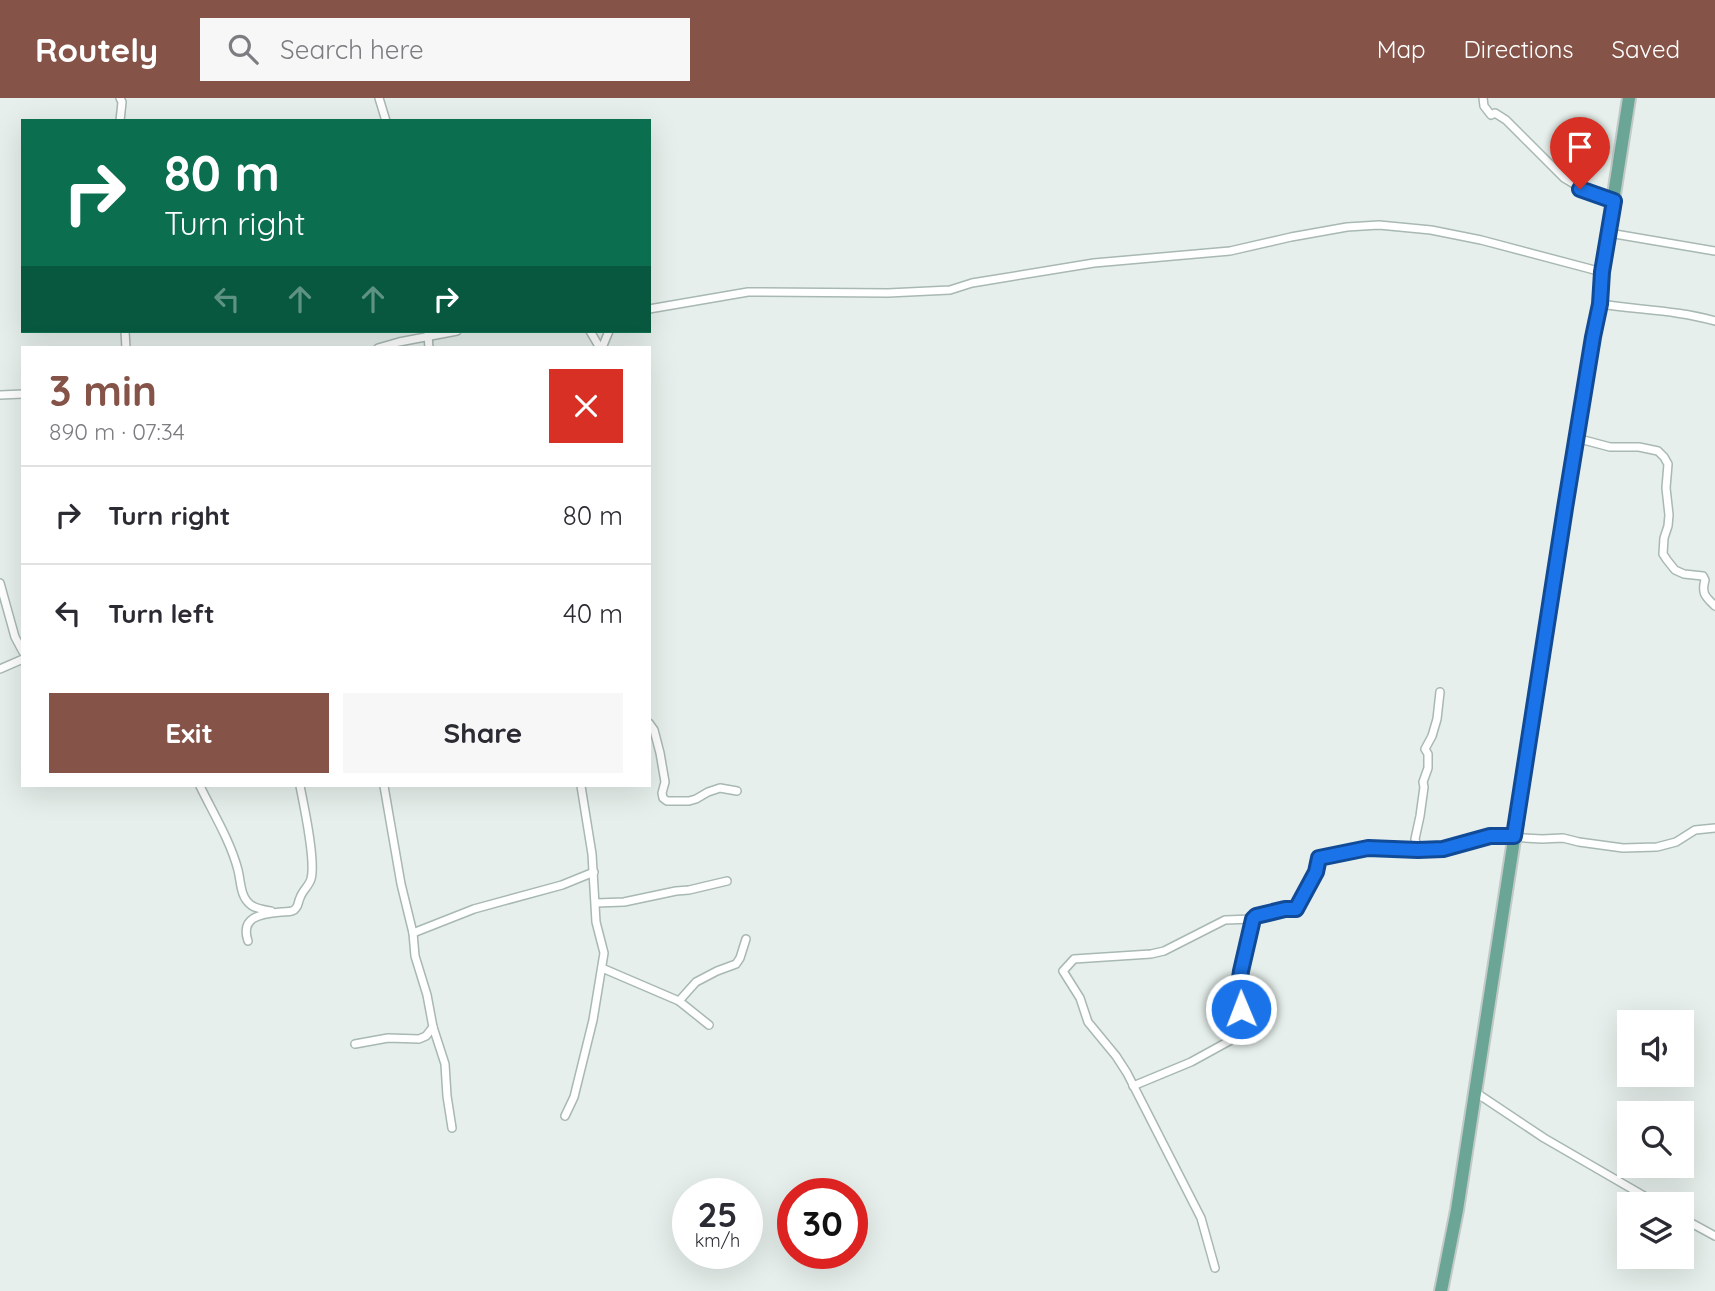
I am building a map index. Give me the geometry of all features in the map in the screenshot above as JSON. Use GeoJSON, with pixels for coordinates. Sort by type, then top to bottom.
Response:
{"type":"FeatureCollection","features":[{"type":"Feature","properties":{"kind":"main road"},"geometry":{"type":"LineString","coordinates":[[1441,1291],[1457,1210],[1600,304],[1602,272],[1629,98]]}},
{"type":"Feature","properties":{"kind":"street"},"geometry":{"type":"LineString","coordinates":[[120,98],[120,119]]}},
{"type":"Feature","properties":{"kind":"street"},"geometry":{"type":"LineString","coordinates":[[379,98],[385,119]]}},
{"type":"Feature","properties":{"kind":"street"},"geometry":{"type":"LineString","coordinates":[[1483,98],[1484,106],[1491,115],[1495,113],[1506,120],[1564,178],[1589,193],[1614,201]]}},
{"type":"Feature","properties":{"kind":"street"},"geometry":{"type":"LineString","coordinates":[[651,309],[748,292],[888,293],[950,290],[971,283],[1094,263],[1230,251],[1347,227],[1379,225],[1432,230],[1481,240],[1602,272]]}},
{"type":"Feature","properties":{"kind":"street"},"geometry":{"type":"LineString","coordinates":[[1609,233],[1715,251]]}},
{"type":"Feature","properties":{"kind":"street"},"geometry":{"type":"LineString","coordinates":[[1600,304],[1690,314],[1715,321]]}},
{"type":"Feature","properties":{"kind":"street"},"geometry":{"type":"LineString","coordinates":[[397,333],[398,342]]}},
{"type":"Feature","properties":{"kind":"street"},"geometry":{"type":"LineString","coordinates":[[385,346],[442,333]]}},
{"type":"Feature","properties":{"kind":"street"},"geometry":{"type":"LineString","coordinates":[[428,335],[429,346]]}},
{"type":"Feature","properties":{"kind":"street"},"geometry":{"type":"LineString","coordinates":[[0,395],[21,394]]}},
{"type":"Feature","properties":{"kind":"street"},"geometry":{"type":"LineString","coordinates":[[1577,438],[1610,447],[1639,447],[1658,451],[1664,457],[1668,464],[1666,488],[1669,515],[1664,554],[1675,570],[1703,576],[1702,588],[1715,606]]}},
{"type":"Feature","properties":{"kind":"street"},"geometry":{"type":"LineString","coordinates":[[0,583],[15,637],[21,648]]}},
{"type":"Feature","properties":{"kind":"street"},"geometry":{"type":"LineString","coordinates":[[0,669],[21,660]]}},
{"type":"Feature","properties":{"kind":"street"},"geometry":{"type":"LineString","coordinates":[[1418,850],[1415,839],[1427,768],[1428,754],[1425,749],[1437,719],[1440,692]]}},
{"type":"Feature","properties":{"kind":"street"},"geometry":{"type":"LineString","coordinates":[[651,726],[663,767],[663,798],[689,801],[720,788],[737,791]]}},
{"type":"Feature","properties":{"kind":"street"},"geometry":{"type":"LineString","coordinates":[[200,787],[230,849],[243,895],[250,905],[261,910],[279,912]]}},
{"type":"Feature","properties":{"kind":"street"},"geometry":{"type":"LineString","coordinates":[[248,941],[245,932],[247,923],[259,917],[293,911],[298,907],[311,879],[311,850],[300,787]]}},
{"type":"Feature","properties":{"kind":"street"},"geometry":{"type":"LineString","coordinates":[[384,787],[401,884],[413,933],[415,956],[445,1064],[452,1128]]}},
{"type":"Feature","properties":{"kind":"street"},"geometry":{"type":"LineString","coordinates":[[565,1116],[574,1097],[593,1020],[604,953],[596,922],[594,872],[581,787]]}},
{"type":"Feature","properties":{"kind":"street"},"geometry":{"type":"LineString","coordinates":[[1215,1268],[1201,1218],[1127,1073],[1088,1022],[1080,998],[1063,971],[1074,959],[1151,954],[1164,951],[1224,920],[1253,919],[1273,912],[1296,909],[1316,872],[1319,858],[1368,848],[1443,849],[1490,836],[1563,838],[1623,848],[1657,848],[1676,842],[1695,830],[1715,828]]}},
{"type":"Feature","properties":{"kind":"street"},"geometry":{"type":"LineString","coordinates":[[413,933],[474,909],[562,885],[594,872]]}},
{"type":"Feature","properties":{"kind":"street"},"geometry":{"type":"LineString","coordinates":[[596,903],[624,902],[727,881]]}},
{"type":"Feature","properties":{"kind":"street"},"geometry":{"type":"LineString","coordinates":[[1133,1086],[1191,1062],[1231,1040],[1242,1030],[1244,1023],[1239,986],[1253,919]]}},
{"type":"Feature","properties":{"kind":"street"},"geometry":{"type":"LineString","coordinates":[[679,1001],[707,975],[736,964],[746,939]]}},
{"type":"Feature","properties":{"kind":"street"},"geometry":{"type":"LineString","coordinates":[[602,968],[679,1001],[709,1025]]}},
{"type":"Feature","properties":{"kind":"street"},"geometry":{"type":"LineString","coordinates":[[355,1044],[388,1038],[419,1039],[426,1036],[433,1027]]}},
{"type":"Feature","properties":{"kind":"street"},"geometry":{"type":"LineString","coordinates":[[1475,1092],[1544,1138],[1637,1192]]}},
{"type":"Feature","properties":{"kind":"street"},"geometry":{"type":"LineString","coordinates":[[1694,1225],[1715,1236]]}},
{"type":"Feature","properties":{"kind":"route"},"geometry":{"type":"LineString","coordinates":[[1241,1009],[1239,986],[1253,919],[1285,909],[1296,909],[1316,872],[1319,858],[1368,848],[1443,849],[1490,836],[1514,836],[1600,304],[1602,272],[1614,201],[1580,189]]}}]}
